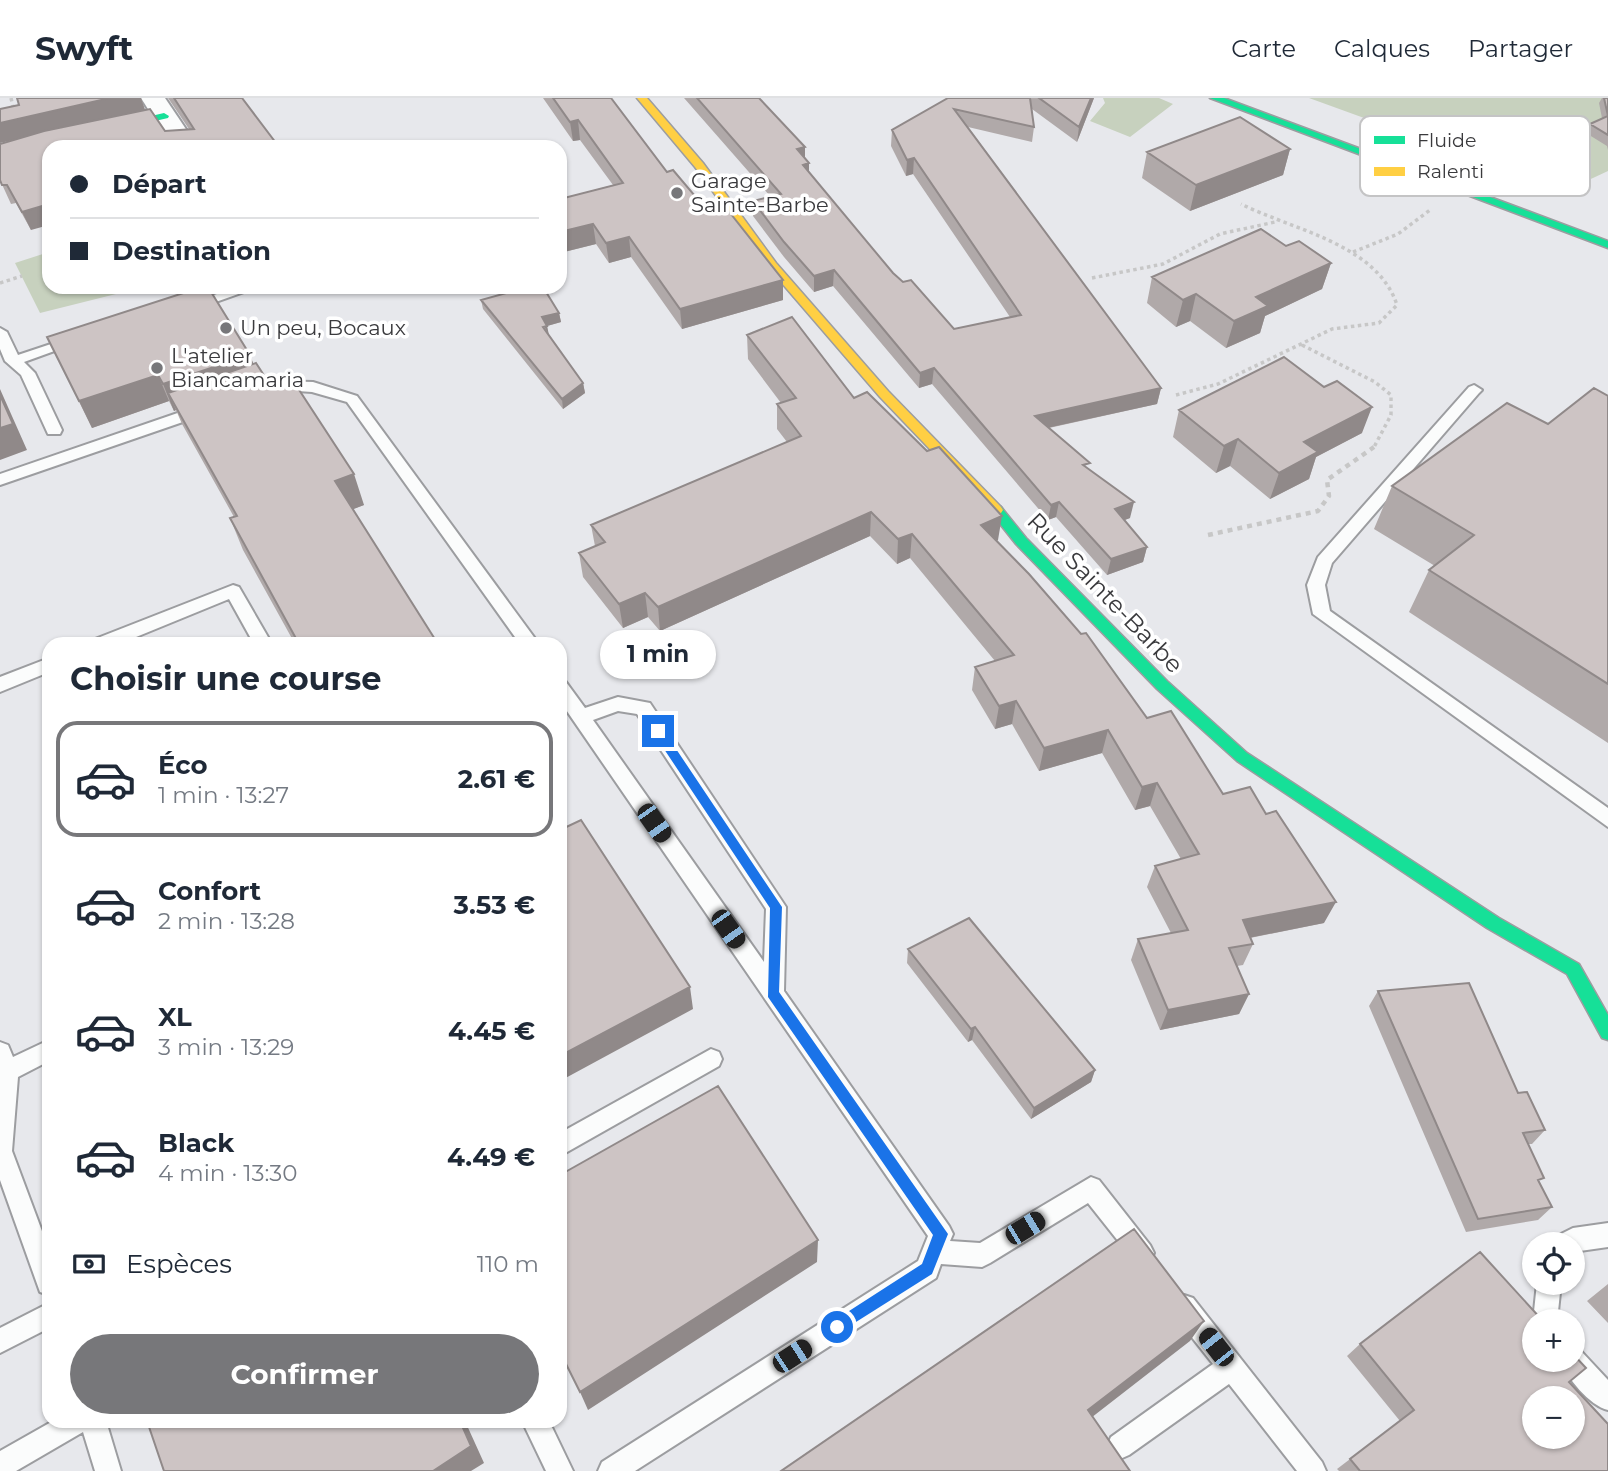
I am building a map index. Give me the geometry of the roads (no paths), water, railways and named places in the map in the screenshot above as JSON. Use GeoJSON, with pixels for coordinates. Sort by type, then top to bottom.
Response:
{"type":"FeatureCollection","features":[{"type":"Feature","properties":{"kind":"street","name":"Rue Sainte-Barbe"},"geometry":{"type":"LineString","coordinates":[[642,98],[699,165],[772,265],[884,394],[985,497],[1021,541],[1162,685],[1242,757],[1288,790],[1493,923],[1573,969],[1608,1032]]}},
{"type":"Feature","properties":{"kind":"street"},"geometry":{"type":"LineString","coordinates":[[1215,98],[1360,152]]}},
{"type":"Feature","properties":{"kind":"street"},"geometry":{"type":"LineString","coordinates":[[47,140],[158,107],[180,140]]}},
{"type":"Feature","properties":{"kind":"street"},"geometry":{"type":"LineString","coordinates":[[0,154],[42,142]]}},
{"type":"Feature","properties":{"kind":"street"},"geometry":{"type":"LineString","coordinates":[[1477,196],[1608,245]]}},
{"type":"Feature","properties":{"kind":"lane"},"geometry":{"type":"LineString","coordinates":[[172,312],[229,294]]}},
{"type":"Feature","properties":{"kind":"lane"},"geometry":{"type":"LineString","coordinates":[[0,332],[13,361],[27,373],[54,430]]}},
{"type":"Feature","properties":{"kind":"lane"},"geometry":{"type":"LineString","coordinates":[[13,361],[92,336]]}},
{"type":"Feature","properties":{"kind":"lane"},"geometry":{"type":"LineString","coordinates":[[256,390],[269,386],[313,387],[352,399],[525,637]]}},
{"type":"Feature","properties":{"kind":"lane"},"geometry":{"type":"LineString","coordinates":[[1474,390],[1324,561],[1316,585],[1322,614],[1608,819]]}},
{"type":"Feature","properties":{"kind":"lane"},"geometry":{"type":"LineString","coordinates":[[0,480],[218,404]]}},
{"type":"Feature","properties":{"kind":"lane"},"geometry":{"type":"LineString","coordinates":[[118,637],[233,591],[260,637]]}},
{"type":"Feature","properties":{"kind":"lane"},"geometry":{"type":"LineString","coordinates":[[0,685],[42,668]]}},
{"type":"Feature","properties":{"kind":"lane"},"geometry":{"type":"LineString","coordinates":[[567,697],[941,1234],[927,1269],[611,1471]]}},
{"type":"Feature","properties":{"kind":"lane"},"geometry":{"type":"LineString","coordinates":[[581,717],[618,704],[643,708],[776,907],[773,993]]}},
{"type":"Feature","properties":{"kind":"lane"},"geometry":{"type":"LineString","coordinates":[[42,1052],[3,1061],[1,1152],[42,1264]]}},
{"type":"Feature","properties":{"kind":"lane"},"geometry":{"type":"LineString","coordinates":[[567,1141],[710,1059]]}},
{"type":"Feature","properties":{"kind":"lane"},"geometry":{"type":"LineString","coordinates":[[934,1252],[982,1255],[1091,1188],[1157,1272]]}},
{"type":"Feature","properties":{"kind":"lane"},"geometry":{"type":"LineString","coordinates":[[1585,1238],[1608,1235]]}},
{"type":"Feature","properties":{"kind":"lane"},"geometry":{"type":"LineString","coordinates":[[1174,1293],[1313,1471]]}},
{"type":"Feature","properties":{"kind":"lane"},"geometry":{"type":"LineString","coordinates":[[0,1341],[42,1319]]}},
{"type":"Feature","properties":{"kind":"lane"},"geometry":{"type":"LineString","coordinates":[[1119,1446],[1231,1367]]}},
{"type":"Feature","properties":{"kind":"lane"},"geometry":{"type":"LineString","coordinates":[[1583,1372],[1607,1398]]}},
{"type":"Feature","properties":{"kind":"lane"},"geometry":{"type":"LineString","coordinates":[[0,1466],[66,1428]]}},
{"type":"Feature","properties":{"kind":"lane"},"geometry":{"type":"LineString","coordinates":[[95,1428],[108,1471]]}},
{"type":"Feature","properties":{"kind":"lane"},"geometry":{"type":"LineString","coordinates":[[538,1428],[560,1471]]}},
{"type":"Feature","properties":{"kind":"place","name":"Garage Sainte-Barbe"},"geometry":{"type":"Point","coordinates":[677,193]}},
{"type":"Feature","properties":{"kind":"place","name":"Un peu, Bocaux"},"geometry":{"type":"Point","coordinates":[226,328]}},
{"type":"Feature","properties":{"kind":"place","name":"L'atelier Biancamaria"},"geometry":{"type":"Point","coordinates":[157,368]}}]}
